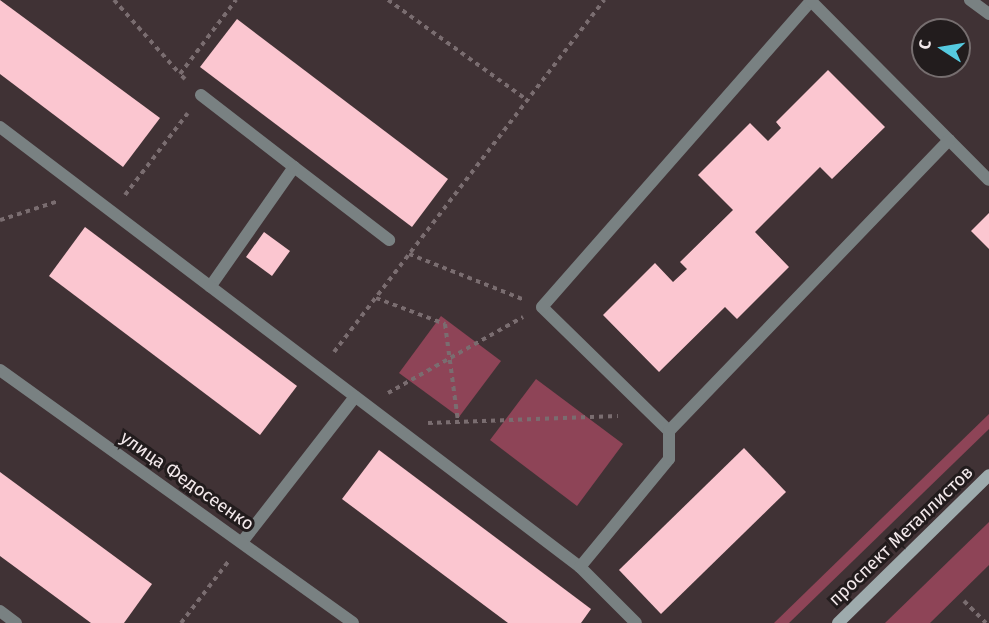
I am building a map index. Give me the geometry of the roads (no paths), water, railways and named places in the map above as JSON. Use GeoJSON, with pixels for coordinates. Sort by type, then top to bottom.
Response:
{"type":"FeatureCollection","features":[{"type":"Feature","properties":{"kind":"street"},"geometry":{"type":"LineString","coordinates":[[669,431],[542,307],[812,0],[989,180]]}},
{"type":"Feature","properties":{"kind":"street"},"geometry":{"type":"LineString","coordinates":[[970,0],[989,14]]}},
{"type":"Feature","properties":{"kind":"street"},"geometry":{"type":"LineString","coordinates":[[201,95],[389,240]]}},
{"type":"Feature","properties":{"kind":"street"},"geometry":{"type":"LineString","coordinates":[[0,127],[580,567],[636,623]]}},
{"type":"Feature","properties":{"kind":"street"},"geometry":{"type":"LineString","coordinates":[[580,567],[669,459],[669,431],[949,140]]}},
{"type":"Feature","properties":{"kind":"street"},"geometry":{"type":"LineString","coordinates":[[210,287],[294,167]]}},
{"type":"Feature","properties":{"kind":"street","name":"улица Федосеенко"},"geometry":{"type":"LineString","coordinates":[[0,370],[353,623]]}},
{"type":"Feature","properties":{"kind":"street"},"geometry":{"type":"LineString","coordinates":[[242,543],[355,397]]}},
{"type":"Feature","properties":{"kind":"street","name":"проспект Металлистов"},"geometry":{"type":"LineString","coordinates":[[838,623],[989,475]]}},
{"type":"Feature","properties":{"kind":"street"},"geometry":{"type":"LineString","coordinates":[[0,611],[16,623]]}}]}
